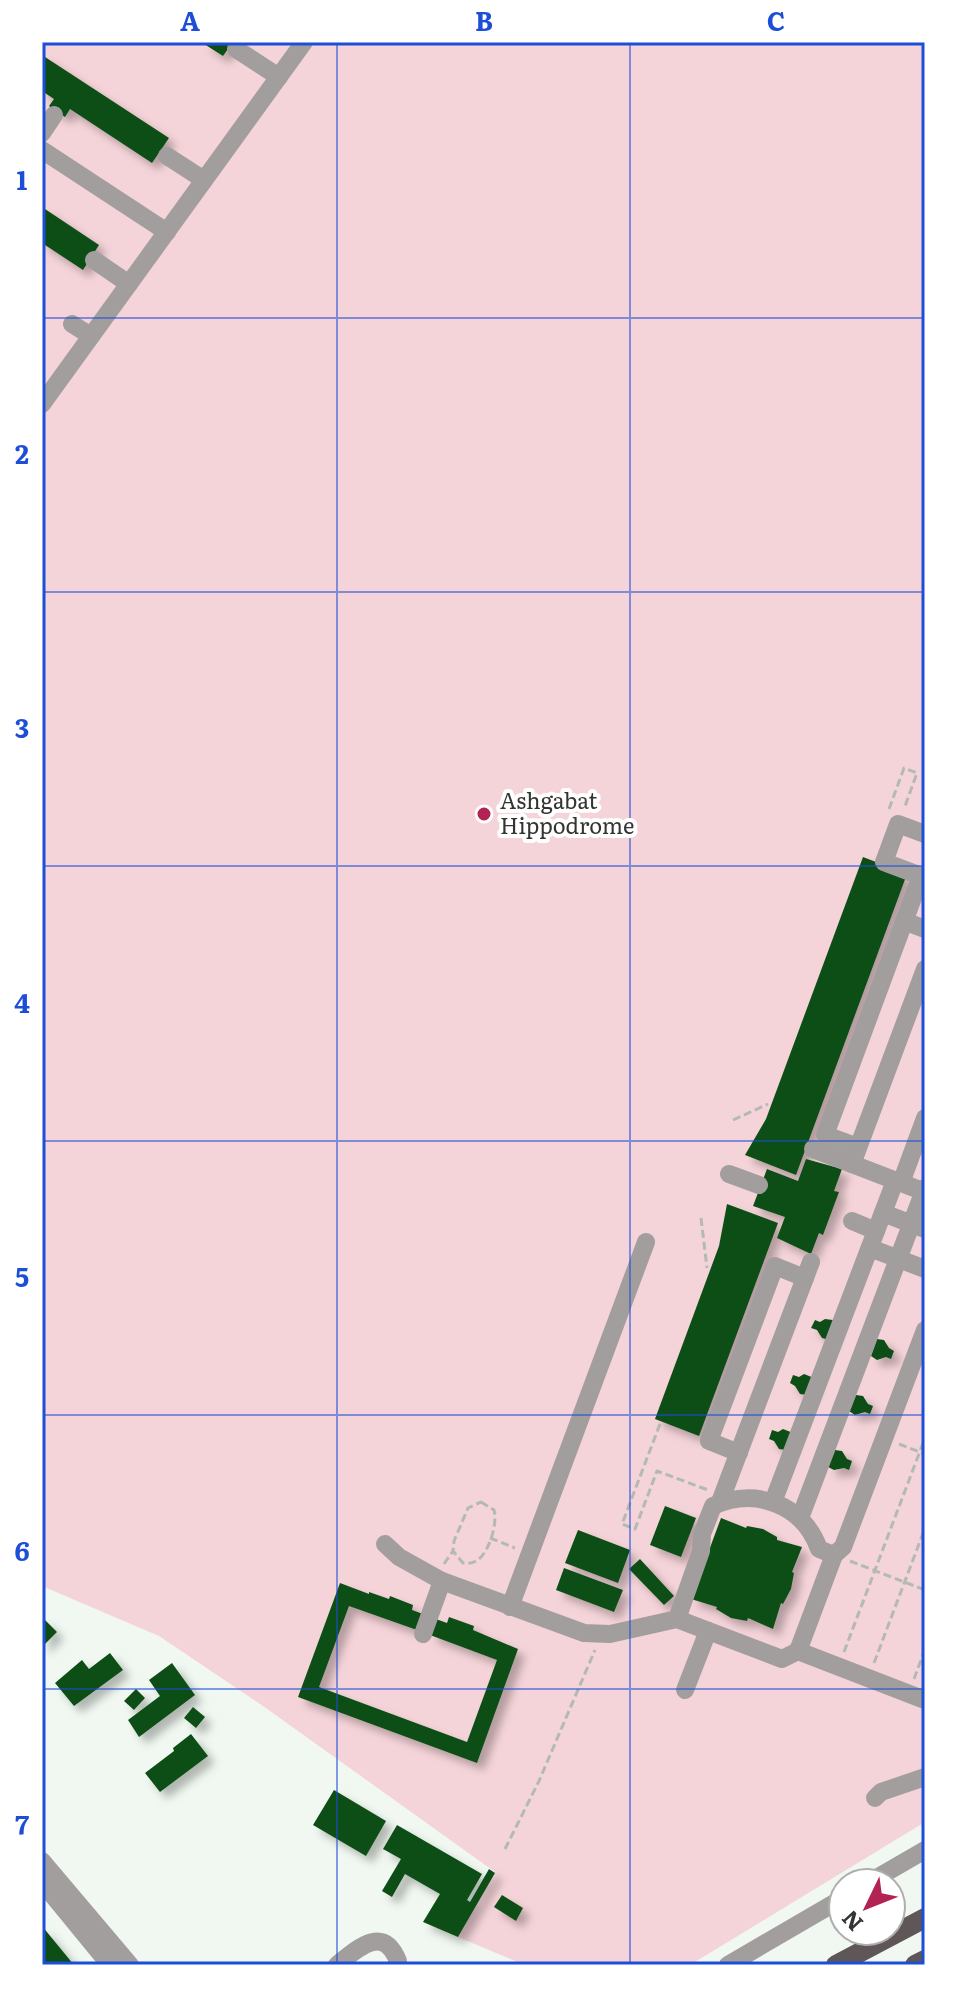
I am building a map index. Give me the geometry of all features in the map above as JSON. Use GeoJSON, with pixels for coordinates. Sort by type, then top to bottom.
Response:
{"type":"FeatureCollection","features":[{"type":"Feature","properties":{"kind":"main road"},"geometry":{"type":"LineString","coordinates":[[836,1965],[925,1918]]}},
{"type":"Feature","properties":{"kind":"main road"},"geometry":{"type":"LineString","coordinates":[[915,1965],[925,1960]]}},
{"type":"Feature","properties":{"kind":"street"},"geometry":{"type":"LineString","coordinates":[[42,404],[50,379],[91,336],[304,42]]}},
{"type":"Feature","properties":{"kind":"street"},"geometry":{"type":"LineString","coordinates":[[236,49],[279,77]]}},
{"type":"Feature","properties":{"kind":"street"},"geometry":{"type":"LineString","coordinates":[[42,133],[54,115]]}},
{"type":"Feature","properties":{"kind":"street"},"geometry":{"type":"LineString","coordinates":[[42,150],[167,232]]}},
{"type":"Feature","properties":{"kind":"street"},"geometry":{"type":"LineString","coordinates":[[167,156],[204,180]]}},
{"type":"Feature","properties":{"kind":"street"},"geometry":{"type":"LineString","coordinates":[[94,260],[129,284]]}},
{"type":"Feature","properties":{"kind":"street"},"geometry":{"type":"LineString","coordinates":[[72,324],[91,336]]}},
{"type":"Feature","properties":{"kind":"street"},"geometry":{"type":"LineString","coordinates":[[800,1518],[898,1259],[918,1227],[925,1190],[898,1182],[825,1135],[921,876],[884,862],[893,819],[925,834]]}},
{"type":"Feature","properties":{"kind":"street"},"geometry":{"type":"LineString","coordinates":[[904,921],[925,929]]}},
{"type":"Feature","properties":{"kind":"street"},"geometry":{"type":"LineString","coordinates":[[855,1156],[924,974],[889,963]]}},
{"type":"Feature","properties":{"kind":"street"},"geometry":{"type":"LineString","coordinates":[[872,1007],[905,1019]]}},
{"type":"Feature","properties":{"kind":"street"},"geometry":{"type":"LineString","coordinates":[[856,1050],[889,1062]]}},
{"type":"Feature","properties":{"kind":"street"},"geometry":{"type":"LineString","coordinates":[[840,1094],[873,1106]]}},
{"type":"Feature","properties":{"kind":"street"},"geometry":{"type":"LineString","coordinates":[[773,1502],[876,1231],[925,1118]]}},
{"type":"Feature","properties":{"kind":"street"},"geometry":{"type":"LineString","coordinates":[[813,1149],[855,1156]]}},
{"type":"Feature","properties":{"kind":"street"},"geometry":{"type":"LineString","coordinates":[[729,1174],[759,1185]]}},
{"type":"Feature","properties":{"kind":"street"},"geometry":{"type":"LineString","coordinates":[[852,1221],[876,1231],[918,1227]]}},
{"type":"Feature","properties":{"kind":"street"},"geometry":{"type":"LineString","coordinates":[[876,1231],[898,1259],[925,1269]]}},
{"type":"Feature","properties":{"kind":"street"},"geometry":{"type":"LineString","coordinates":[[510,1607],[646,1242]]}},
{"type":"Feature","properties":{"kind":"street"},"geometry":{"type":"LineString","coordinates":[[677,1619],[701,1551],[702,1534],[713,1506],[721,1499],[739,1453],[772,1364],[789,1322],[808,1270],[775,1266],[709,1441],[739,1453]]}},
{"type":"Feature","properties":{"kind":"street"},"geometry":{"type":"LineString","coordinates":[[759,1310],[789,1322]]}},
{"type":"Feature","properties":{"kind":"street"},"geometry":{"type":"LineString","coordinates":[[385,1544],[399,1557],[442,1581],[568,1628],[601,1635],[677,1619],[782,1659],[798,1651],[834,1555],[843,1547],[925,1330]]}},
{"type":"Feature","properties":{"kind":"street"},"geometry":{"type":"LineString","coordinates":[[743,1353],[772,1364]]}},
{"type":"Feature","properties":{"kind":"street"},"geometry":{"type":"LineString","coordinates":[[726,1398],[755,1409]]}},
{"type":"Feature","properties":{"kind":"street"},"geometry":{"type":"LineString","coordinates":[[721,1499],[746,1497],[773,1502],[800,1518],[819,1549],[834,1555]]}},
{"type":"Feature","properties":{"kind":"street"},"geometry":{"type":"LineString","coordinates":[[423,1634],[442,1581]]}},
{"type":"Feature","properties":{"kind":"street"},"geometry":{"type":"LineString","coordinates":[[685,1690],[716,1634],[730,1619]]}},
{"type":"Feature","properties":{"kind":"street"},"geometry":{"type":"LineString","coordinates":[[798,1651],[918,1694]]}},
{"type":"Feature","properties":{"kind":"street"},"geometry":{"type":"LineString","coordinates":[[875,1798],[881,1792],[925,1777]]}},
{"type":"Feature","properties":{"kind":"street"},"geometry":{"type":"LineString","coordinates":[[898,1867],[924,1853]]}},
{"type":"Feature","properties":{"kind":"street"},"geometry":{"type":"LineString","coordinates":[[42,1861],[130,1965]]}},
{"type":"Feature","properties":{"kind":"street"},"geometry":{"type":"LineString","coordinates":[[42,1882],[110,1965]]}},
{"type":"Feature","properties":{"kind":"street"},"geometry":{"type":"LineString","coordinates":[[728,1965],[827,1907]]}},
{"type":"Feature","properties":{"kind":"street"},"geometry":{"type":"LineString","coordinates":[[337,1965],[369,1942],[381,1942],[393,1948],[398,1961],[396,1965]]}},
{"type":"Feature","properties":{"kind":"path"},"geometry":{"type":"LineString","coordinates":[[904,768],[917,773],[893,819],[904,768]]}},
{"type":"Feature","properties":{"kind":"path"},"geometry":{"type":"LineString","coordinates":[[733,1120],[768,1104]]}},
{"type":"Feature","properties":{"kind":"path"},"geometry":{"type":"LineString","coordinates":[[701,1218],[707,1268]]}},
{"type":"Feature","properties":{"kind":"path"},"geometry":{"type":"LineString","coordinates":[[660,1424],[622,1524],[635,1529],[657,1471],[721,1499]]}},
{"type":"Feature","properties":{"kind":"path"},"geometry":{"type":"LineString","coordinates":[[884,1438],[922,1453]]}},
{"type":"Feature","properties":{"kind":"path"},"geometry":{"type":"LineString","coordinates":[[841,1660],[922,1453],[925,1438]]}},
{"type":"Feature","properties":{"kind":"path"},"geometry":{"type":"LineString","coordinates":[[486,1503],[494,1510],[496,1520],[490,1538],[477,1561],[463,1563],[455,1556],[454,1541],[471,1505],[486,1503]]}},
{"type":"Feature","properties":{"kind":"path"},"geometry":{"type":"LineString","coordinates":[[871,1672],[925,1528]]}},
{"type":"Feature","properties":{"kind":"path"},"geometry":{"type":"LineString","coordinates":[[490,1538],[530,1553]]}},
{"type":"Feature","properties":{"kind":"path"},"geometry":{"type":"LineString","coordinates":[[834,1555],[925,1590]]}},
{"type":"Feature","properties":{"kind":"path"},"geometry":{"type":"LineString","coordinates":[[505,1849],[539,1781],[601,1635]]}},
{"type":"Feature","properties":{"kind":"path"},"geometry":{"type":"LineString","coordinates":[[918,1694],[925,1649]]}},
{"type":"Feature","properties":{"kind":"shaded area","name":"Ashgabat Hippodrome"},"geometry":{"type":"Polygon","coordinates":[[[42,42],[925,42],[925,1822],[851,1867],[827,1867],[827,1882],[690,1965],[525,1965],[458,1937],[495,1872],[263,1706],[159,1636],[42,1586],[42,42]]]}},
{"type":"Feature","properties":{"kind":"building"},"geometry":{"type":"Polygon","coordinates":[[[201,42],[233,42],[223,56],[201,42]]]}},
{"type":"Feature","properties":{"kind":"building"},"geometry":{"type":"Polygon","coordinates":[[[42,55],[169,138],[152,163],[70,109],[65,117],[49,106],[54,99],[42,91],[42,55]]]}},
{"type":"Feature","properties":{"kind":"building"},"geometry":{"type":"Polygon","coordinates":[[[42,207],[99,245],[83,270],[42,243],[42,207]]]}},
{"type":"Feature","properties":{"kind":"building"},"geometry":{"type":"Polygon","coordinates":[[[863,857],[907,874],[796,1175],[745,1155],[766,1119],[863,857]]]}},
{"type":"Feature","properties":{"kind":"building"},"geometry":{"type":"Polygon","coordinates":[[[806,1159],[842,1169],[834,1191],[839,1192],[823,1235],[819,1233],[811,1254],[777,1238],[785,1217],[753,1206],[767,1169],[798,1181],[806,1159]]]}},
{"type":"Feature","properties":{"kind":"building"},"geometry":{"type":"Polygon","coordinates":[[[727,1204],[778,1223],[699,1436],[655,1419],[719,1246],[727,1204]]]}},
{"type":"Feature","properties":{"kind":"building"},"geometry":{"type":"Polygon","coordinates":[[[815,1320],[820,1322],[833,1320],[829,1340],[811,1328],[815,1320]]]}},
{"type":"Feature","properties":{"kind":"building"},"geometry":{"type":"Polygon","coordinates":[[[877,1339],[884,1340],[894,1351],[891,1359],[877,1360],[871,1356],[877,1339]]]}},
{"type":"Feature","properties":{"kind":"building"},"geometry":{"type":"Polygon","coordinates":[[[804,1374],[814,1378],[807,1395],[800,1394],[790,1383],[793,1375],[799,1377],[804,1374]]]}},
{"type":"Feature","properties":{"kind":"building"},"geometry":{"type":"Polygon","coordinates":[[[856,1395],[863,1396],[873,1406],[870,1414],[855,1415],[849,1411],[856,1395]]]}},
{"type":"Feature","properties":{"kind":"building"},"geometry":{"type":"Polygon","coordinates":[[[783,1429],[793,1433],[786,1450],[779,1449],[769,1439],[772,1430],[778,1432],[783,1429]]]}},
{"type":"Feature","properties":{"kind":"building"},"geometry":{"type":"Polygon","coordinates":[[[835,1450],[842,1451],[852,1461],[849,1470],[828,1467],[835,1450]]]}},
{"type":"Feature","properties":{"kind":"building"},"geometry":{"type":"Polygon","coordinates":[[[665,1506],[696,1518],[681,1557],[650,1545],[665,1506]]]}},
{"type":"Feature","properties":{"kind":"building"},"geometry":{"type":"Polygon","coordinates":[[[721,1518],[746,1528],[763,1529],[777,1540],[802,1547],[792,1572],[791,1589],[781,1603],[773,1629],[748,1618],[747,1621],[731,1618],[717,1607],[691,1599],[721,1518]]]}},
{"type":"Feature","properties":{"kind":"building"},"geometry":{"type":"Polygon","coordinates":[[[578,1530],[630,1550],[618,1583],[565,1563],[578,1530]]]}},
{"type":"Feature","properties":{"kind":"building"},"geometry":{"type":"Polygon","coordinates":[[[640,1559],[674,1596],[664,1605],[629,1569],[640,1559]]]}},
{"type":"Feature","properties":{"kind":"building"},"geometry":{"type":"Polygon","coordinates":[[[564,1568],[623,1590],[614,1612],[556,1590],[564,1568]]]}},
{"type":"Feature","properties":{"kind":"building"},"geometry":{"type":"Polygon","coordinates":[[[340,1583],[369,1594],[389,1599],[390,1596],[413,1605],[412,1610],[423,1614],[417,1630],[349,1606],[319,1687],[467,1742],[497,1660],[430,1635],[436,1619],[447,1623],[449,1617],[474,1626],[473,1630],[518,1649],[477,1763],[298,1697],[340,1583]]]}},
{"type":"Feature","properties":{"kind":"building"},"geometry":{"type":"Polygon","coordinates":[[[42,1617],[57,1632],[42,1647],[42,1617]]]}},
{"type":"Feature","properties":{"kind":"building"},"geometry":{"type":"Polygon","coordinates":[[[110,1653],[123,1670],[74,1706],[55,1683],[82,1660],[89,1669],[110,1653]]]}},
{"type":"Feature","properties":{"kind":"building"},"geometry":{"type":"Polygon","coordinates":[[[172,1663],[195,1695],[139,1737],[128,1720],[160,1696],[149,1680],[172,1663]]]}},
{"type":"Feature","properties":{"kind":"building"},"geometry":{"type":"Polygon","coordinates":[[[136,1689],[145,1698],[134,1710],[124,1701],[136,1689]]]}},
{"type":"Feature","properties":{"kind":"building"},"geometry":{"type":"Polygon","coordinates":[[[193,1707],[205,1717],[196,1728],[184,1718],[193,1707]]]}},
{"type":"Feature","properties":{"kind":"building"},"geometry":{"type":"Polygon","coordinates":[[[191,1734],[208,1756],[160,1792],[145,1773],[191,1734]]]}},
{"type":"Feature","properties":{"kind":"building"},"geometry":{"type":"Polygon","coordinates":[[[334,1790],[386,1821],[366,1856],[313,1825],[334,1790]]]}},
{"type":"Feature","properties":{"kind":"building"},"geometry":{"type":"Polygon","coordinates":[[[397,1825],[482,1874],[467,1900],[470,1902],[489,1869],[495,1873],[458,1937],[423,1922],[440,1894],[405,1874],[392,1897],[382,1891],[401,1859],[383,1849],[397,1825]]]}},
{"type":"Feature","properties":{"kind":"building"},"geometry":{"type":"Polygon","coordinates":[[[502,1895],[523,1908],[516,1921],[494,1907],[502,1895]]]}},
{"type":"Feature","properties":{"kind":"building"},"geometry":{"type":"Polygon","coordinates":[[[42,1926],[74,1965],[42,1965],[42,1926]]]}},
{"type":"Feature","properties":{"kind":"place","name":"Ashgabat Hippodrome"},"geometry":{"type":"Point","coordinates":[484,814]}}]}
